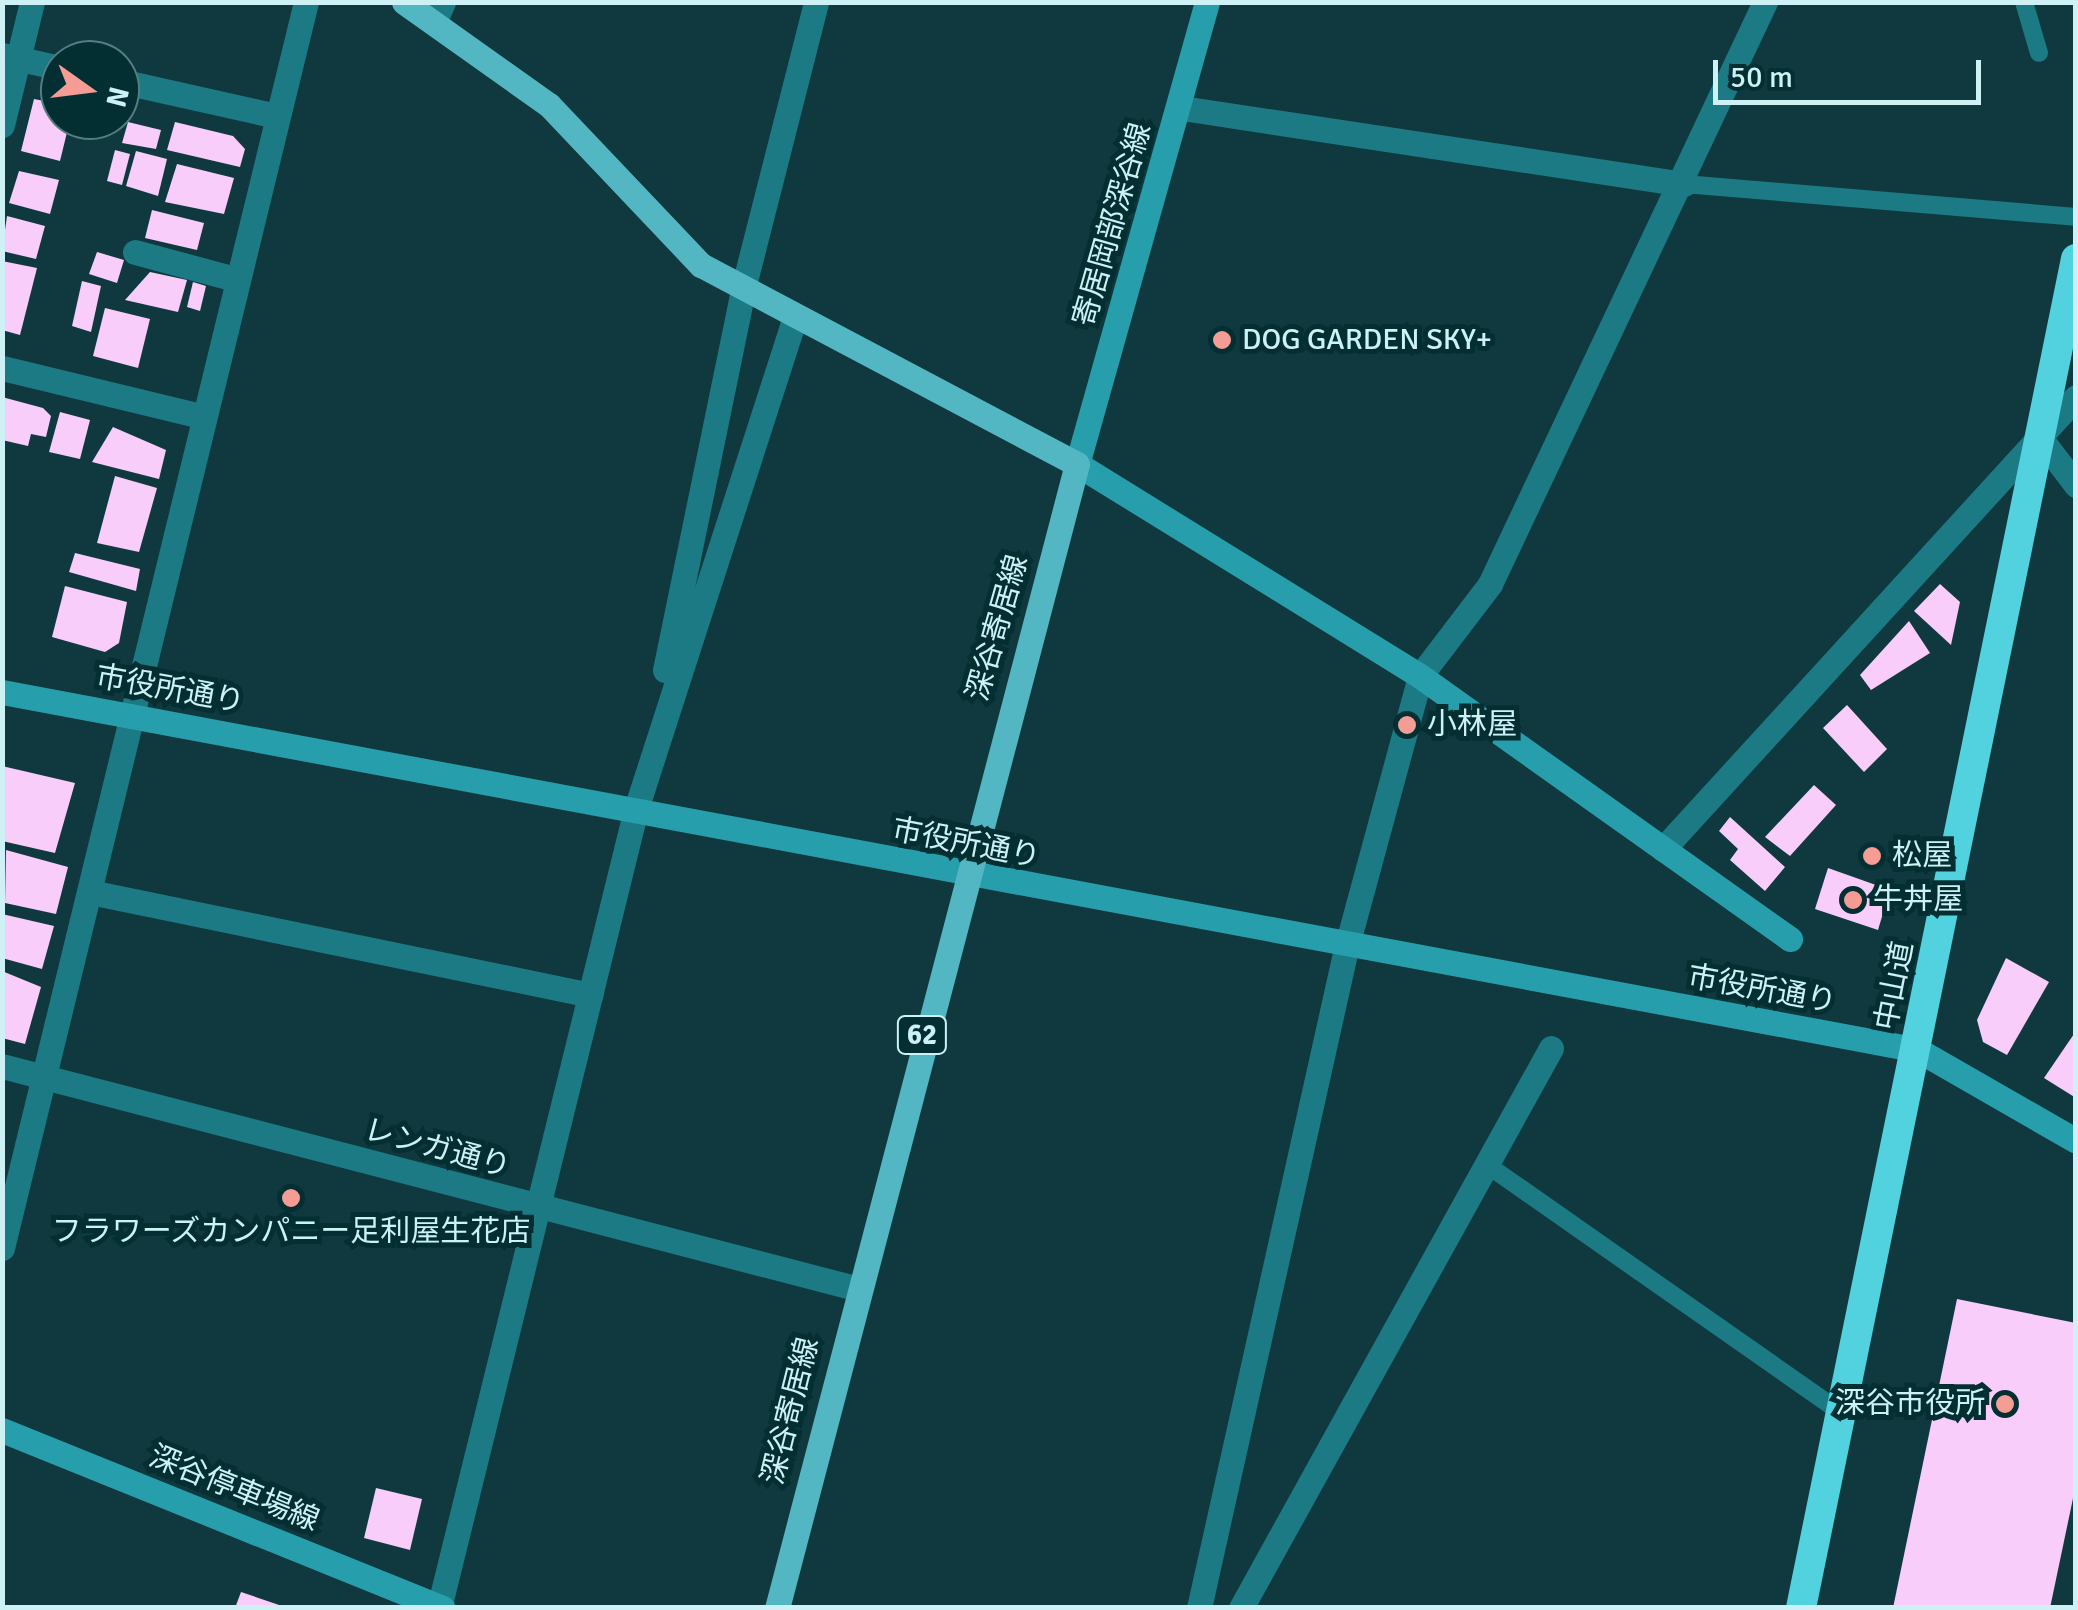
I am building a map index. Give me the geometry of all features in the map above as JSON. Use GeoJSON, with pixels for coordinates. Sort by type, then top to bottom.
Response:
{"type":"FeatureCollection","features":[{"type":"Feature","properties":{"kind":"highway","name":"中山道"},"geometry":{"type":"LineString","coordinates":[[1800,1608],[1918,1050],[2076,260]]}},
{"type":"Feature","properties":{"kind":"main road"},"geometry":{"type":"LineString","coordinates":[[404,2],[439,10],[548,105],[676,244],[794,320],[1077,464]]}},
{"type":"Feature","properties":{"kind":"main road","name":"深谷寄居線"},"geometry":{"type":"LineString","coordinates":[[776,1608],[962,878],[1077,464]]}},
{"type":"Feature","properties":{"kind":"street"},"geometry":{"type":"LineString","coordinates":[[2,125],[10,57],[32,2]]}},
{"type":"Feature","properties":{"kind":"street"},"geometry":{"type":"LineString","coordinates":[[2,1248],[132,716],[200,416],[306,2]]}},
{"type":"Feature","properties":{"kind":"street"},"geometry":{"type":"LineString","coordinates":[[440,1607],[636,809],[743,289],[816,2]]}},
{"type":"Feature","properties":{"kind":"street","name":"寄居岡部深谷線"},"geometry":{"type":"LineString","coordinates":[[1077,464],[1182,108],[1207,2]]}},
{"type":"Feature","properties":{"kind":"street"},"geometry":{"type":"LineString","coordinates":[[1199,1608],[1346,948],[1420,676],[1490,584],[1684,184],[1765,2]]}},
{"type":"Feature","properties":{"kind":"street"},"geometry":{"type":"LineString","coordinates":[[10,57],[40,64]]}},
{"type":"Feature","properties":{"kind":"street"},"geometry":{"type":"LineString","coordinates":[[140,85],[276,116]]}},
{"type":"Feature","properties":{"kind":"street"},"geometry":{"type":"LineString","coordinates":[[1182,108],[1684,184]]}},
{"type":"Feature","properties":{"kind":"street"},"geometry":{"type":"LineString","coordinates":[[135,252],[235,279]]}},
{"type":"Feature","properties":{"kind":"street"},"geometry":{"type":"LineString","coordinates":[[636,809],[794,320]]}},
{"type":"Feature","properties":{"kind":"street"},"geometry":{"type":"LineString","coordinates":[[2,368],[200,416]]}},
{"type":"Feature","properties":{"kind":"street"},"geometry":{"type":"LineString","coordinates":[[1663,849],[2076,398]]}},
{"type":"Feature","properties":{"kind":"street"},"geometry":{"type":"LineString","coordinates":[[2041,439],[2076,486]]}},
{"type":"Feature","properties":{"kind":"street"},"geometry":{"type":"LineString","coordinates":[[1077,464],[1420,676],[1790,939]]}},
{"type":"Feature","properties":{"kind":"street","name":"市役所通り"},"geometry":{"type":"LineString","coordinates":[[2,692],[636,809],[962,878],[1918,1050],[2076,1141]]}},
{"type":"Feature","properties":{"kind":"street"},"geometry":{"type":"LineString","coordinates":[[90,892],[591,996]]}},
{"type":"Feature","properties":{"kind":"street"},"geometry":{"type":"LineString","coordinates":[[1241,1608],[1551,1048]]}},
{"type":"Feature","properties":{"kind":"street","name":"レンガ通り"},"geometry":{"type":"LineString","coordinates":[[2,1066],[538,1210],[856,1288]]}},
{"type":"Feature","properties":{"kind":"street","name":"深谷停車場線"},"geometry":{"type":"LineString","coordinates":[[2,1430],[440,1607]]}},
{"type":"Feature","properties":{"kind":"lane"},"geometry":{"type":"LineString","coordinates":[[2024,2],[2040,53]]}},
{"type":"Feature","properties":{"kind":"lane"},"geometry":{"type":"LineString","coordinates":[[1684,184],[2076,217]]}},
{"type":"Feature","properties":{"kind":"lane"},"geometry":{"type":"LineString","coordinates":[[1486,1164],[1842,1413]]}},
{"type":"Feature","properties":{"kind":"building"},"geometry":{"type":"Polygon","coordinates":[[[34,99],[40,100],[40,140],[65,140],[60,161],[21,151],[34,99]]]}},
{"type":"Feature","properties":{"kind":"building"},"geometry":{"type":"Polygon","coordinates":[[[175,122],[233,136],[245,149],[240,167],[167,150],[175,122]]]}},
{"type":"Feature","properties":{"kind":"building"},"geometry":{"type":"Polygon","coordinates":[[[140,125],[161,130],[156,149],[122,143],[140,140],[140,125]]]}},
{"type":"Feature","properties":{"kind":"building"},"geometry":{"type":"Polygon","coordinates":[[[115,150],[130,154],[122,185],[107,181],[115,150]]]}},
{"type":"Feature","properties":{"kind":"building"},"geometry":{"type":"Polygon","coordinates":[[[136,151],[167,159],[158,196],[126,186],[136,151]]]}},
{"type":"Feature","properties":{"kind":"building"},"geometry":{"type":"Polygon","coordinates":[[[177,164],[234,178],[224,214],[165,202],[177,164]]]}},
{"type":"Feature","properties":{"kind":"building"},"geometry":{"type":"Polygon","coordinates":[[[19,171],[59,180],[50,214],[9,203],[19,171]]]}},
{"type":"Feature","properties":{"kind":"building"},"geometry":{"type":"Polygon","coordinates":[[[152,210],[204,223],[197,250],[145,238],[152,210]]]}},
{"type":"Feature","properties":{"kind":"building"},"geometry":{"type":"Polygon","coordinates":[[[7,216],[45,226],[36,259],[2,251],[7,216]]]}},
{"type":"Feature","properties":{"kind":"building"},"geometry":{"type":"Polygon","coordinates":[[[97,252],[124,260],[117,283],[89,274],[97,252]]]}},
{"type":"Feature","properties":{"kind":"building"},"geometry":{"type":"Polygon","coordinates":[[[2,261],[37,268],[20,335],[2,330],[2,261]]]}},
{"type":"Feature","properties":{"kind":"building"},"geometry":{"type":"Polygon","coordinates":[[[150,272],[187,280],[178,312],[125,300],[150,272]]]}},
{"type":"Feature","properties":{"kind":"building"},"geometry":{"type":"Polygon","coordinates":[[[82,281],[101,286],[91,332],[72,326],[82,281]]]}},
{"type":"Feature","properties":{"kind":"building"},"geometry":{"type":"Polygon","coordinates":[[[193,282],[206,286],[200,311],[187,307],[193,282]]]}},
{"type":"Feature","properties":{"kind":"building"},"geometry":{"type":"Polygon","coordinates":[[[105,308],[150,319],[138,368],[93,356],[105,308]]]}},
{"type":"Feature","properties":{"kind":"building"},"geometry":{"type":"Polygon","coordinates":[[[2,397],[43,408],[51,416],[46,437],[31,434],[28,446],[2,440],[2,397]]]}},
{"type":"Feature","properties":{"kind":"building"},"geometry":{"type":"Polygon","coordinates":[[[60,412],[90,420],[80,459],[49,452],[60,412]]]}},
{"type":"Feature","properties":{"kind":"building"},"geometry":{"type":"Polygon","coordinates":[[[113,427],[166,450],[159,479],[92,462],[113,427]]]}},
{"type":"Feature","properties":{"kind":"building"},"geometry":{"type":"Polygon","coordinates":[[[115,476],[157,488],[139,552],[97,543],[115,476]]]}},
{"type":"Feature","properties":{"kind":"building"},"geometry":{"type":"Polygon","coordinates":[[[75,553],[140,569],[136,591],[69,572],[75,553]]]}},
{"type":"Feature","properties":{"kind":"building"},"geometry":{"type":"Polygon","coordinates":[[[1940,584],[1960,602],[1951,645],[1914,611],[1940,584]]]}},
{"type":"Feature","properties":{"kind":"building"},"geometry":{"type":"Polygon","coordinates":[[[65,586],[127,602],[119,643],[105,652],[52,637],[65,586]]]}},
{"type":"Feature","properties":{"kind":"building"},"geometry":{"type":"Polygon","coordinates":[[[1909,621],[1930,653],[1871,690],[1860,675],[1909,621]]]}},
{"type":"Feature","properties":{"kind":"building"},"geometry":{"type":"Polygon","coordinates":[[[1847,705],[1887,749],[1864,772],[1823,728],[1847,705]]]}},
{"type":"Feature","properties":{"kind":"building"},"geometry":{"type":"Polygon","coordinates":[[[2,766],[75,783],[55,853],[2,841],[2,766]]]}},
{"type":"Feature","properties":{"kind":"building"},"geometry":{"type":"Polygon","coordinates":[[[1814,785],[1836,805],[1790,856],[1765,837],[1814,785]]]}},
{"type":"Feature","properties":{"kind":"building"},"geometry":{"type":"Polygon","coordinates":[[[1730,817],[1785,867],[1765,891],[1730,860],[1738,849],[1719,831],[1730,817]]]}},
{"type":"Feature","properties":{"kind":"building"},"geometry":{"type":"Polygon","coordinates":[[[6,850],[68,867],[56,914],[5,903],[6,850]]]}},
{"type":"Feature","properties":{"kind":"building","name":"牛丼屋"},"geometry":{"type":"Polygon","coordinates":[[[1828,868],[1890,890],[1878,930],[1815,909],[1828,868]]]}},
{"type":"Feature","properties":{"kind":"building"},"geometry":{"type":"Polygon","coordinates":[[[2,914],[54,926],[42,969],[2,958],[2,914]]]}},
{"type":"Feature","properties":{"kind":"building"},"geometry":{"type":"Polygon","coordinates":[[[2006,958],[2049,982],[2007,1055],[1983,1042],[1977,1020],[2006,958]]]}},
{"type":"Feature","properties":{"kind":"building"},"geometry":{"type":"Polygon","coordinates":[[[2,971],[41,987],[25,1044],[2,1038],[2,971]]]}},
{"type":"Feature","properties":{"kind":"building"},"geometry":{"type":"Polygon","coordinates":[[[2076,1031],[2076,1098],[2044,1078],[2076,1031]]]}},
{"type":"Feature","properties":{"kind":"building","name":"深谷市役所"},"geometry":{"type":"Polygon","coordinates":[[[1957,1299],[2076,1323],[2076,1484],[2050,1608],[1893,1608],[1957,1299]]]}},
{"type":"Feature","properties":{"kind":"building"},"geometry":{"type":"Polygon","coordinates":[[[376,1488],[422,1499],[410,1550],[364,1538],[376,1488]]]}},
{"type":"Feature","properties":{"kind":"building"},"geometry":{"type":"Polygon","coordinates":[[[241,1592],[285,1607],[285,1608],[235,1608],[241,1592]]]}},
{"type":"Feature","properties":{"kind":"place","name":"DOG GARDEN SKY+"},"geometry":{"type":"Point","coordinates":[1222,340]}},
{"type":"Feature","properties":{"kind":"place","name":"小林屋"},"geometry":{"type":"Point","coordinates":[1407,725]}},
{"type":"Feature","properties":{"kind":"place","name":"松屋"},"geometry":{"type":"Point","coordinates":[1872,856]}},
{"type":"Feature","properties":{"kind":"place","name":"牛丼屋"},"geometry":{"type":"Point","coordinates":[1853,900]}},
{"type":"Feature","properties":{"kind":"place","name":"フラワーズカンパニー足利屋生花店"},"geometry":{"type":"Point","coordinates":[291,1198]}},
{"type":"Feature","properties":{"kind":"place","name":"深谷市役所"},"geometry":{"type":"Point","coordinates":[2005,1404]}}]}
